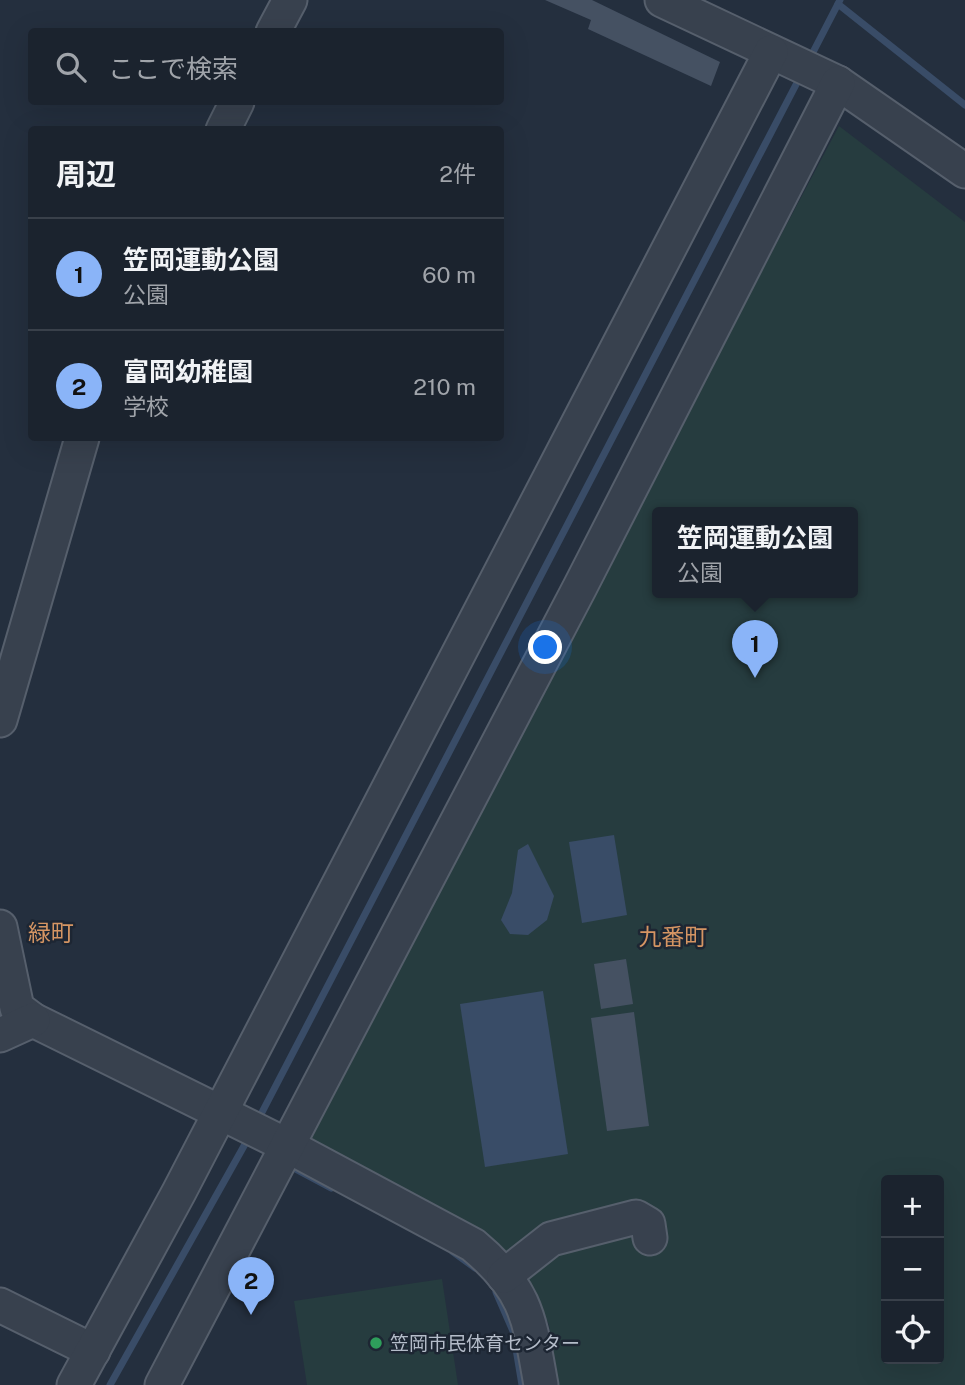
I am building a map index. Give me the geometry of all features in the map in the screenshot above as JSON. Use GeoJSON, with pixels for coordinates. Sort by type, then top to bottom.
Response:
{"type":"FeatureCollection","features":[{"type":"Feature","properties":{"kind":"street"},"geometry":{"type":"LineString","coordinates":[[275,28],[290,0]]}},
{"type":"Feature","properties":{"kind":"street"},"geometry":{"type":"LineString","coordinates":[[662,0],[805,67],[965,171]]}},
{"type":"Feature","properties":{"kind":"street"},"geometry":{"type":"LineString","coordinates":[[74,1385],[805,67]]}},
{"type":"Feature","properties":{"kind":"street"},"geometry":{"type":"LineString","coordinates":[[162,1385],[281,1152],[805,67]]}},
{"type":"Feature","properties":{"kind":"street"},"geometry":{"type":"LineString","coordinates":[[225,126],[236,105]]}},
{"type":"Feature","properties":{"kind":"street"},"geometry":{"type":"LineString","coordinates":[[0,719],[81,441]]}},
{"type":"Feature","properties":{"kind":"street"},"geometry":{"type":"LineString","coordinates":[[0,927],[17,1008],[33,1020],[225,1117],[281,1152],[473,1245],[504,1276],[522,1299],[541,1385]]}},
{"type":"Feature","properties":{"kind":"street"},"geometry":{"type":"LineString","coordinates":[[0,1035],[33,1020]]}},
{"type":"Feature","properties":{"kind":"street"},"geometry":{"type":"LineString","coordinates":[[504,1276],[554,1254],[551,1239],[636,1217],[648,1224],[650,1238]]}},
{"type":"Feature","properties":{"kind":"street"},"geometry":{"type":"LineString","coordinates":[[0,1305],[93,1351]]}},
{"type":"Feature","properties":{"kind":"green space"},"geometry":{"type":"Polygon","coordinates":[[[839,126],[965,222],[965,1385],[559,1385],[549,1325],[528,1279],[503,1251],[467,1225],[303,1134],[839,126]]]}},
{"type":"Feature","properties":{"kind":"green space","name":"笠岡市民体育センター"},"geometry":{"type":"Polygon","coordinates":[[[442,1279],[458,1385],[307,1385],[294,1301],[442,1279]]]}},
{"type":"Feature","properties":{"kind":"water"},"geometry":{"type":"Polygon","coordinates":[[[614,835],[627,915],[582,923],[569,842],[614,835]]]}},
{"type":"Feature","properties":{"kind":"water"},"geometry":{"type":"Polygon","coordinates":[[[528,844],[554,896],[547,920],[528,935],[510,934],[501,920],[512,893],[518,850],[528,844]]]}},
{"type":"Feature","properties":{"kind":"water"},"geometry":{"type":"Polygon","coordinates":[[[543,991],[568,1154],[485,1167],[460,1004],[543,991]]]}},
{"type":"Feature","properties":{"kind":"building"},"geometry":{"type":"Polygon","coordinates":[[[545,0],[592,0],[720,62],[711,86],[588,29],[591,20],[545,0]]]}},
{"type":"Feature","properties":{"kind":"building"},"geometry":{"type":"Polygon","coordinates":[[[626,959],[633,1004],[601,1009],[594,964],[626,959]]]}},
{"type":"Feature","properties":{"kind":"building"},"geometry":{"type":"Polygon","coordinates":[[[634,1012],[649,1126],[607,1131],[591,1018],[634,1012]]]}},
{"type":"Feature","properties":{"kind":"waterway"},"geometry":{"type":"LineString","coordinates":[[810,58],[840,0]]}},
{"type":"Feature","properties":{"kind":"waterway"},"geometry":{"type":"LineString","coordinates":[[838,4],[965,105]]}},
{"type":"Feature","properties":{"kind":"waterway"},"geometry":{"type":"LineString","coordinates":[[258,1120],[801,75]]}},
{"type":"Feature","properties":{"kind":"waterway"},"geometry":{"type":"LineString","coordinates":[[110,1385],[249,1137]]}},
{"type":"Feature","properties":{"kind":"waterway"},"geometry":{"type":"LineString","coordinates":[[286,1164],[331,1188]]}},
{"type":"Feature","properties":{"kind":"waterway"},"geometry":{"type":"LineString","coordinates":[[453,1252],[475,1268]]}},
{"type":"Feature","properties":{"kind":"waterway"},"geometry":{"type":"LineString","coordinates":[[496,1292],[513,1331],[522,1385]]}},
{"type":"Feature","properties":{"kind":"place","name":"笠岡運動公園"},"geometry":{"type":"Point","coordinates":[755,678]}},
{"type":"Feature","properties":{"kind":"place","name":"富岡幼稚園"},"geometry":{"type":"Point","coordinates":[251,1315]}},
{"type":"Feature","properties":{"kind":"place","name":"笠岡市民体育センター"},"geometry":{"type":"Point","coordinates":[376,1343]}},
{"type":"Feature","properties":{"kind":"district","name":"緑町"},"geometry":{"type":"Point","coordinates":[51,933]}},
{"type":"Feature","properties":{"kind":"district","name":"九番町"},"geometry":{"type":"Point","coordinates":[673,937]}}]}
